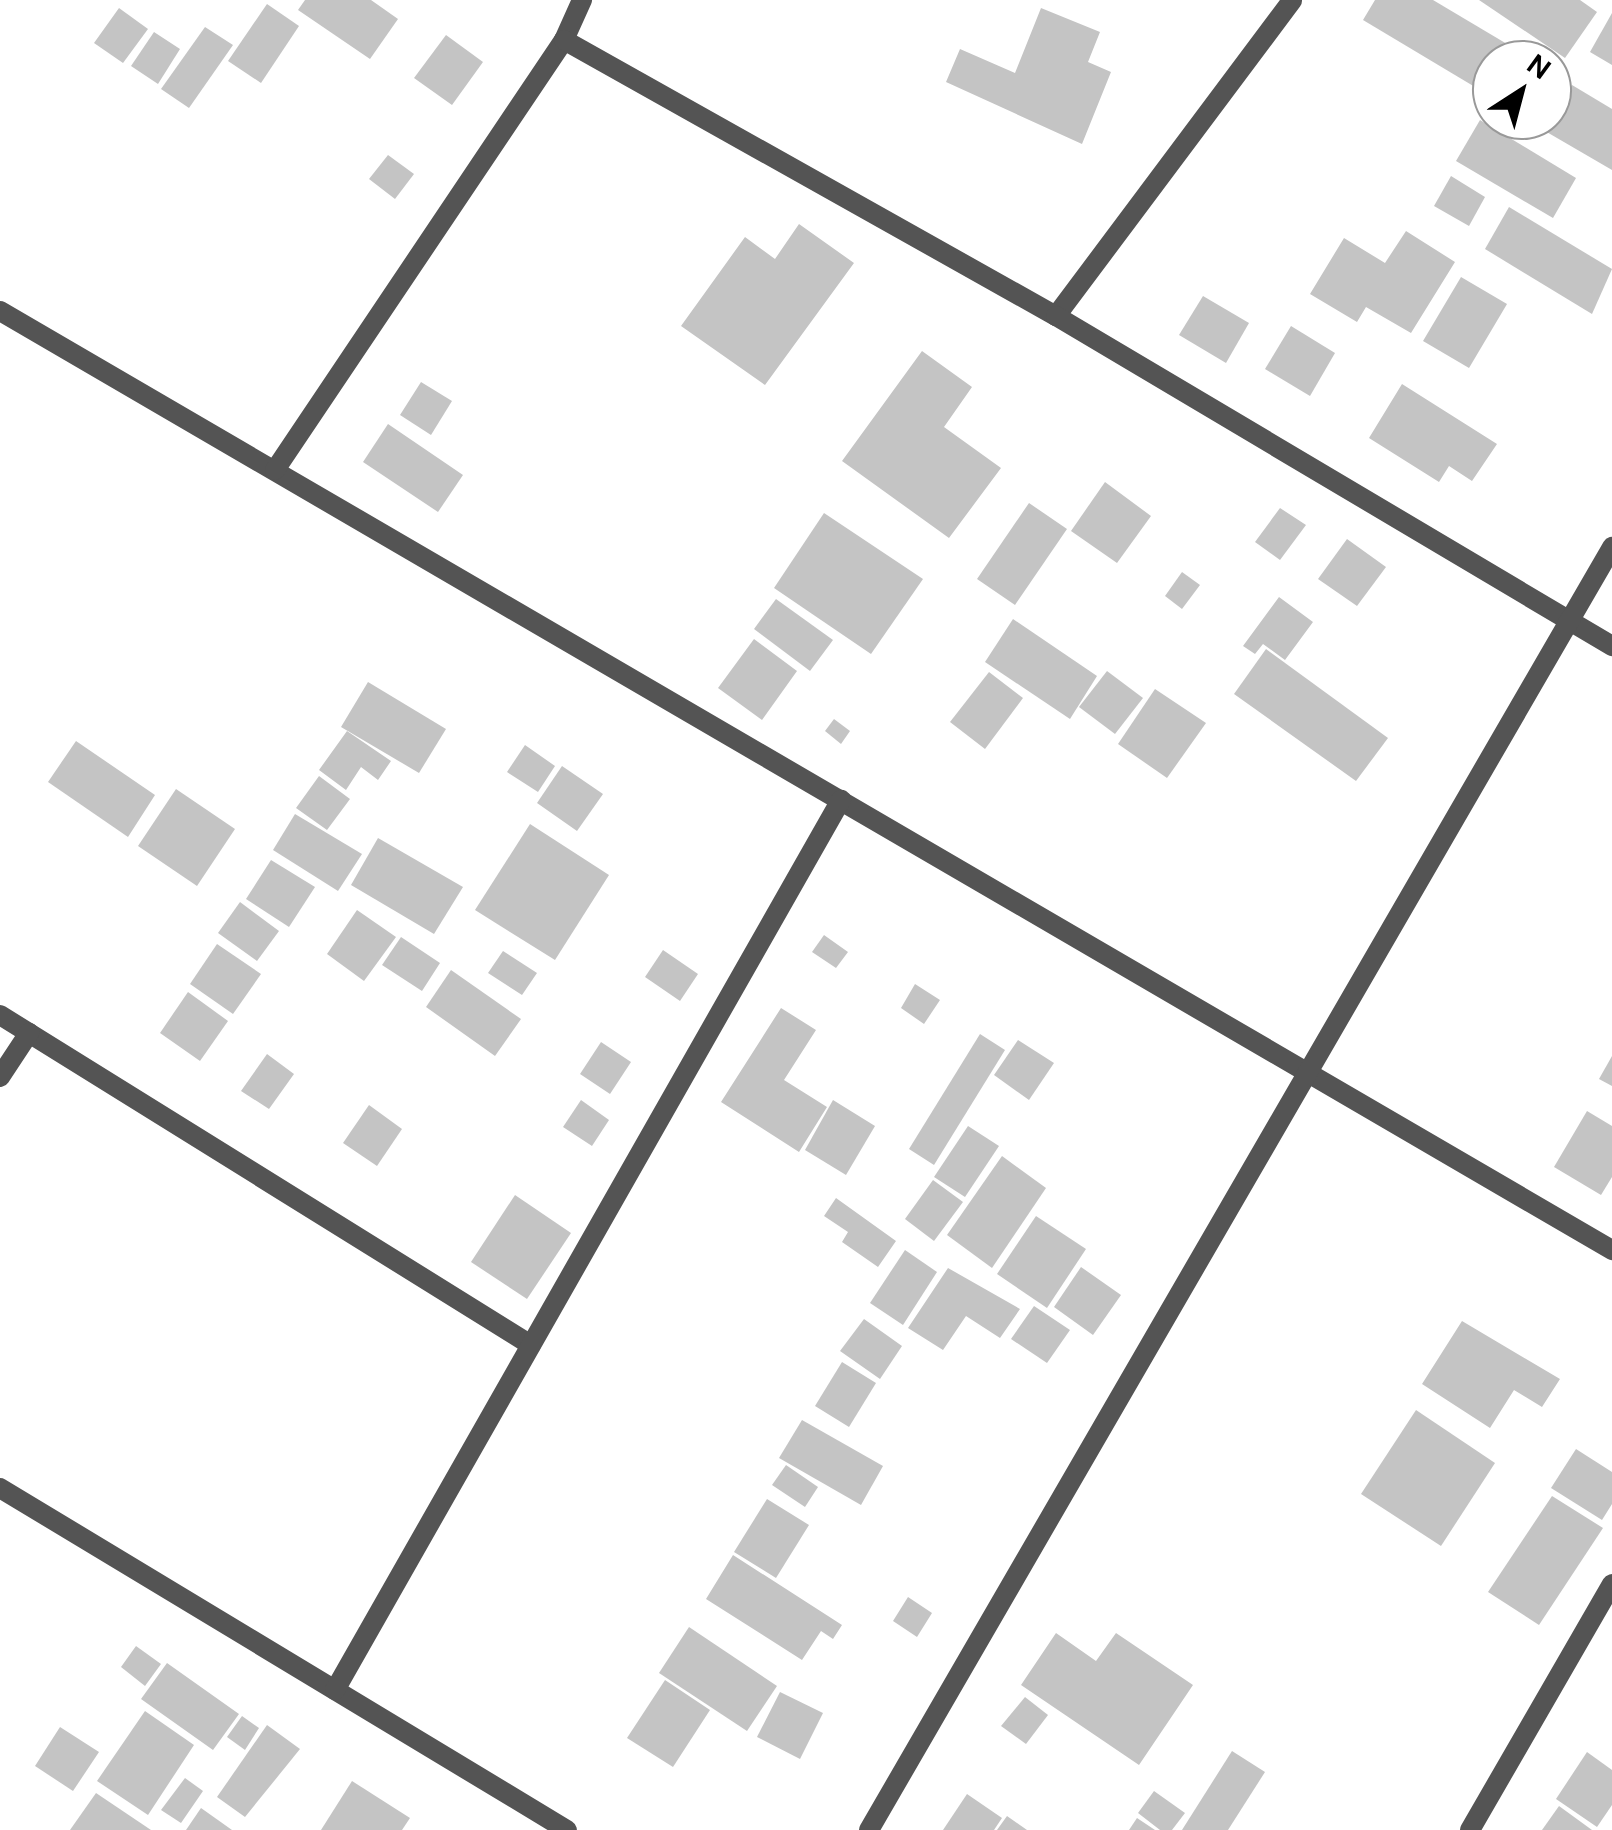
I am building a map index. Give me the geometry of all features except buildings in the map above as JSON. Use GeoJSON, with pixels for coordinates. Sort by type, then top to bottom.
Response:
{"type":"FeatureCollection","features":[{"type":"Feature","properties":{"kind":"street"},"geometry":{"type":"LineString","coordinates":[[274,470],[564,40],[582,0]]}},
{"type":"Feature","properties":{"kind":"street"},"geometry":{"type":"LineString","coordinates":[[1056,316],[1292,0]]}},
{"type":"Feature","properties":{"kind":"street"},"geometry":{"type":"LineString","coordinates":[[564,40],[1056,316],[1612,646]]}},
{"type":"Feature","properties":{"kind":"street"},"geometry":{"type":"LineString","coordinates":[[0,311],[1612,1250]]}},
{"type":"Feature","properties":{"kind":"street"},"geometry":{"type":"LineString","coordinates":[[869,1830],[1612,547]]}},
{"type":"Feature","properties":{"kind":"street"},"geometry":{"type":"LineString","coordinates":[[335,1690],[841,800]]}},
{"type":"Feature","properties":{"kind":"street"},"geometry":{"type":"LineString","coordinates":[[0,1015],[531,1345]]}},
{"type":"Feature","properties":{"kind":"street"},"geometry":{"type":"LineString","coordinates":[[0,1077],[29,1033]]}},
{"type":"Feature","properties":{"kind":"street"},"geometry":{"type":"LineString","coordinates":[[0,1488],[567,1830]]}},
{"type":"Feature","properties":{"kind":"street"},"geometry":{"type":"LineString","coordinates":[[1470,1830],[1612,1584]]}}]}
